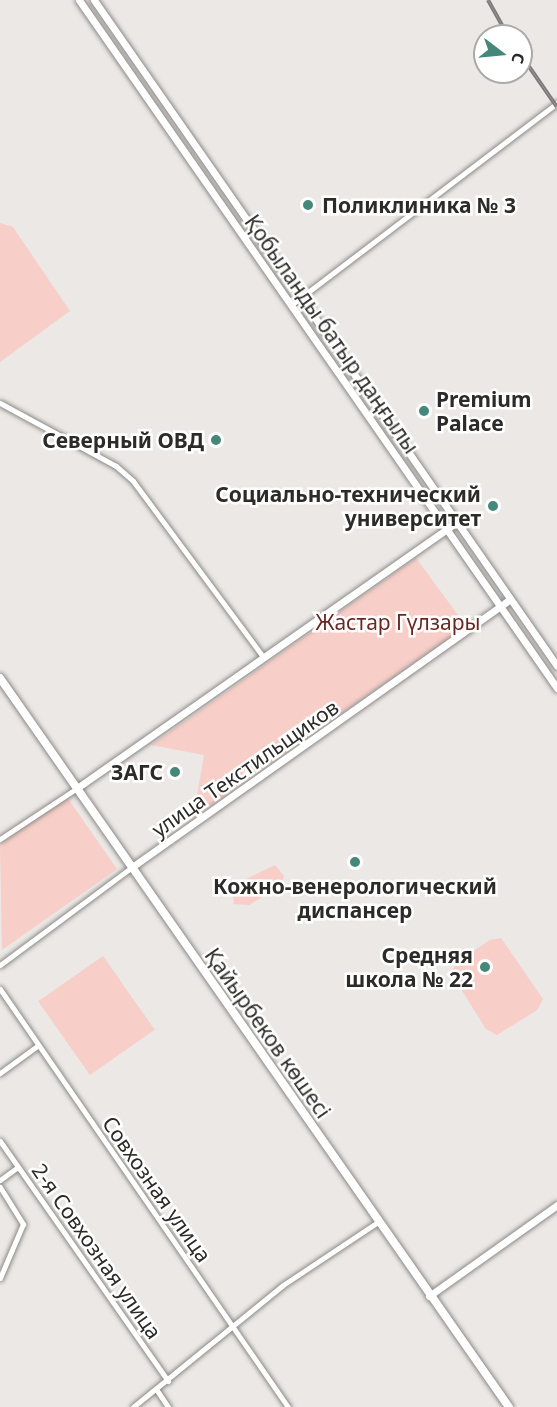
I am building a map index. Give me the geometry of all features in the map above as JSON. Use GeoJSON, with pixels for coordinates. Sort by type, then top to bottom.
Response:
{"type":"FeatureCollection","features":[{"type":"Feature","properties":{"kind":"main road","name":"Қайырбеков көшесі"},"geometry":{"type":"LineString","coordinates":[[0,678],[429,1296],[509,1407]]}},
{"type":"Feature","properties":{"kind":"street","name":"Қобыланды батыр даңғылы"},"geometry":{"type":"LineString","coordinates":[[79,0],[557,688]]}},
{"type":"Feature","properties":{"kind":"street","name":"Қобыланды батыр даңғылы"},"geometry":{"type":"LineString","coordinates":[[94,0],[557,666]]}},
{"type":"Feature","properties":{"kind":"street"},"geometry":{"type":"LineString","coordinates":[[291,305],[557,103]]}},
{"type":"Feature","properties":{"kind":"street"},"geometry":{"type":"LineString","coordinates":[[0,404],[116,466],[133,481],[262,657]]}},
{"type":"Feature","properties":{"kind":"street"},"geometry":{"type":"LineString","coordinates":[[0,839],[77,788],[457,522]]}},
{"type":"Feature","properties":{"kind":"street","name":"улица Текстильщиков"},"geometry":{"type":"LineString","coordinates":[[0,965],[132,867],[510,598]]}},
{"type":"Feature","properties":{"kind":"street","name":"Совхозная улица"},"geometry":{"type":"LineString","coordinates":[[0,989],[37,1046],[288,1407]]}},
{"type":"Feature","properties":{"kind":"street"},"geometry":{"type":"LineString","coordinates":[[0,1073],[37,1046]]}},
{"type":"Feature","properties":{"kind":"street","name":"2-я Совхозная улица"},"geometry":{"type":"LineString","coordinates":[[0,1141],[168,1381]]}},
{"type":"Feature","properties":{"kind":"street"},"geometry":{"type":"LineString","coordinates":[[0,1180],[18,1167]]}},
{"type":"Feature","properties":{"kind":"street"},"geometry":{"type":"LineString","coordinates":[[0,1186],[23,1224],[0,1278]]}},
{"type":"Feature","properties":{"kind":"street"},"geometry":{"type":"LineString","coordinates":[[429,1296],[557,1205]]}},
{"type":"Feature","properties":{"kind":"street"},"geometry":{"type":"LineString","coordinates":[[133,1407],[168,1381],[232,1326],[378,1222]]}},
{"type":"Feature","properties":{"kind":"street"},"geometry":{"type":"LineString","coordinates":[[156,1389],[168,1407]]}},
{"type":"Feature","properties":{"kind":"green space"},"geometry":{"type":"Polygon","coordinates":[[[0,223],[13,227],[70,311],[0,362],[0,223]]]}},
{"type":"Feature","properties":{"kind":"green space","name":"Жастар Гүлзары"},"geometry":{"type":"Polygon","coordinates":[[[416,558],[466,626],[193,818],[204,755],[151,745],[416,558]]]}},
{"type":"Feature","properties":{"kind":"green space"},"geometry":{"type":"Polygon","coordinates":[[[67,797],[117,869],[2,950],[0,844],[67,797]]]}},
{"type":"Feature","properties":{"kind":"green space"},"geometry":{"type":"Polygon","coordinates":[[[275,865],[284,876],[281,886],[249,905],[234,904],[232,886],[275,865]]]}},
{"type":"Feature","properties":{"kind":"green space"},"geometry":{"type":"Polygon","coordinates":[[[501,938],[543,999],[537,1010],[497,1035],[486,1029],[451,973],[457,962],[490,940],[501,938]]]}},
{"type":"Feature","properties":{"kind":"green space"},"geometry":{"type":"Polygon","coordinates":[[[103,956],[155,1030],[90,1075],[38,1001],[103,956]]]}},
{"type":"Feature","properties":{"kind":"railway"},"geometry":{"type":"LineString","coordinates":[[488,0],[501,24]]}},
{"type":"Feature","properties":{"kind":"railway"},"geometry":{"type":"LineString","coordinates":[[533,72],[557,107]]}},
{"type":"Feature","properties":{"kind":"place","name":"Поликлиника № 3"},"geometry":{"type":"Point","coordinates":[308,205]}},
{"type":"Feature","properties":{"kind":"place","name":"Premium Palace"},"geometry":{"type":"Point","coordinates":[424,411]}},
{"type":"Feature","properties":{"kind":"place","name":"Северный ОВД"},"geometry":{"type":"Point","coordinates":[216,440]}},
{"type":"Feature","properties":{"kind":"place","name":"Социально-технический университет"},"geometry":{"type":"Point","coordinates":[493,506]}},
{"type":"Feature","properties":{"kind":"place","name":"ЗАГС"},"geometry":{"type":"Point","coordinates":[175,772]}},
{"type":"Feature","properties":{"kind":"place","name":"Кожно-венерологический диспансер"},"geometry":{"type":"Point","coordinates":[355,862]}},
{"type":"Feature","properties":{"kind":"place","name":"Средняя школа № 22"},"geometry":{"type":"Point","coordinates":[485,967]}}]}
